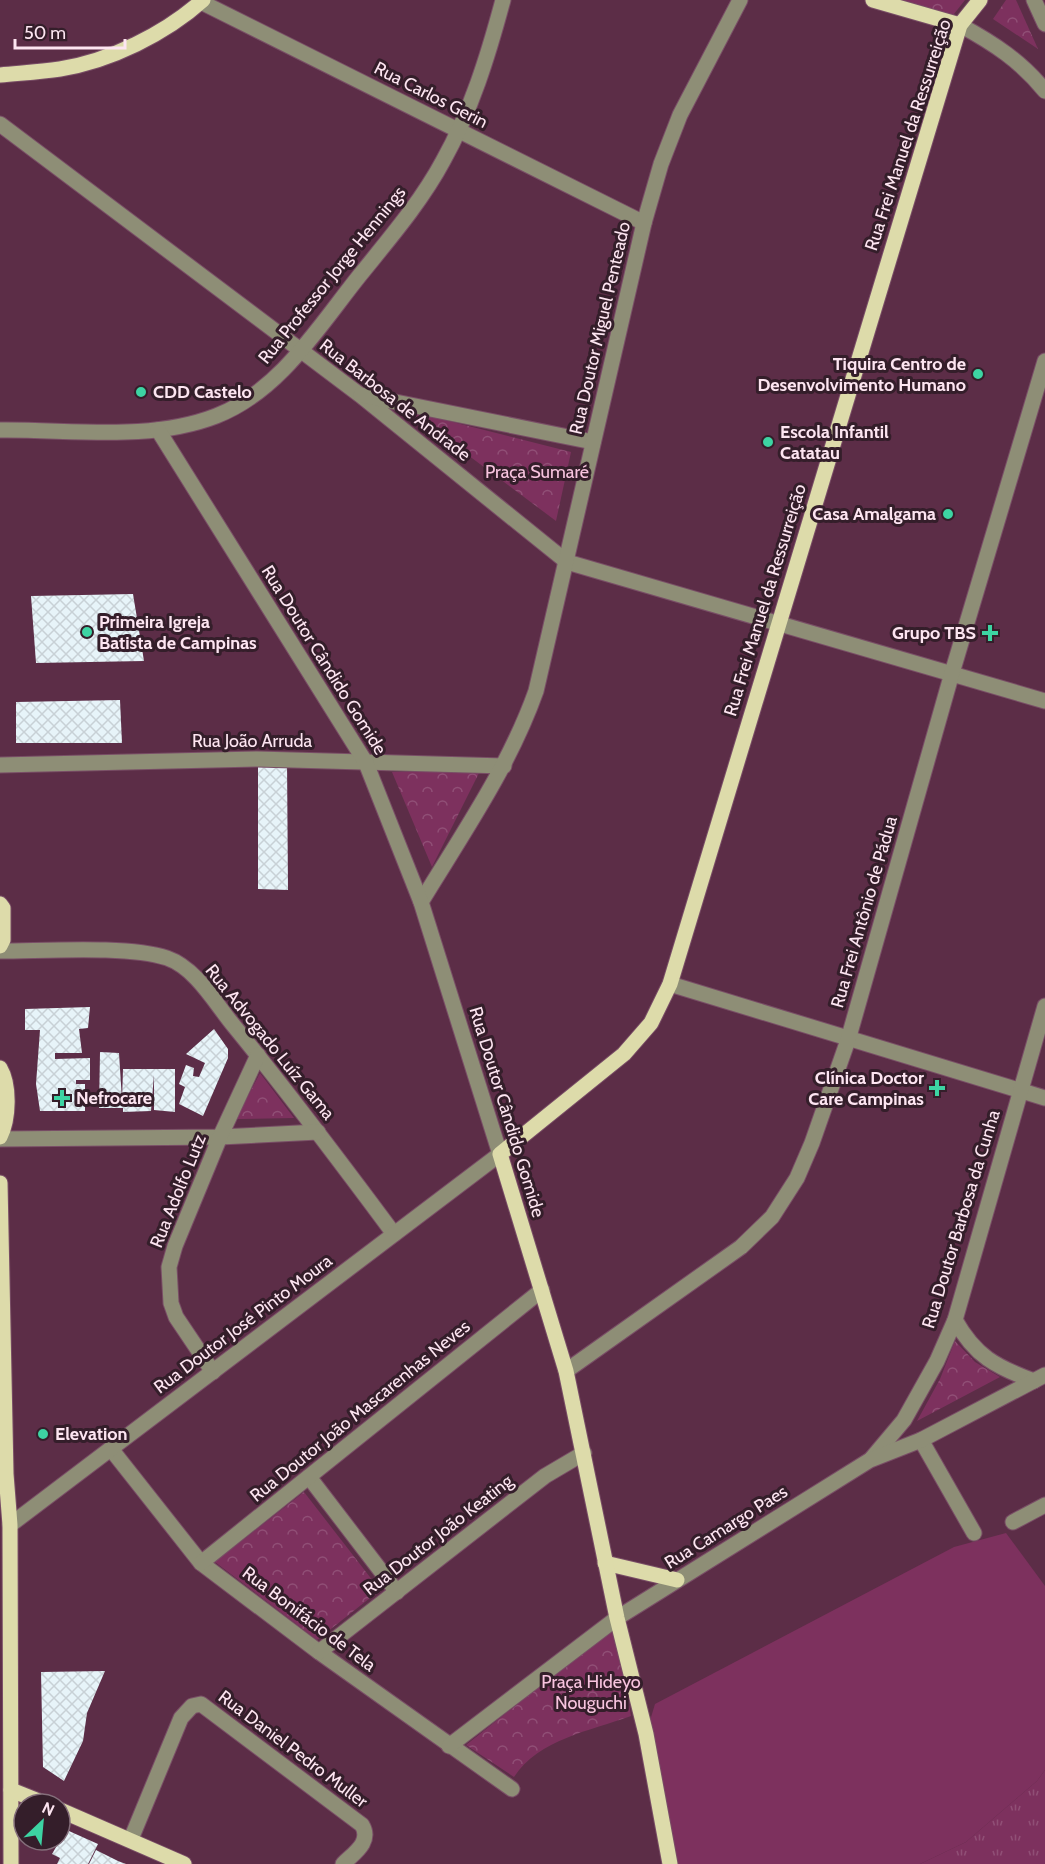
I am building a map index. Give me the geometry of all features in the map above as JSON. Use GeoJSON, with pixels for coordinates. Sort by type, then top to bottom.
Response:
{"type":"FeatureCollection","features":[{"type":"Feature","properties":{"kind":"main road"},"geometry":{"type":"LineString","coordinates":[[873,0],[960,25]]}},
{"type":"Feature","properties":{"kind":"main road","name":"Rua Frei Manuel da Ressurreição"},"geometry":{"type":"LineString","coordinates":[[500,1154],[624,1054],[651,1023],[670,984],[960,25],[980,0]]}},
{"type":"Feature","properties":{"kind":"main road"},"geometry":{"type":"LineString","coordinates":[[0,75],[60,69],[97,59],[163,29],[202,1]]}},
{"type":"Feature","properties":{"kind":"main road"},"geometry":{"type":"LineString","coordinates":[[0,904],[3,908],[3,940],[0,946]]}},
{"type":"Feature","properties":{"kind":"main road"},"geometry":{"type":"LineString","coordinates":[[0,1068],[6,1078],[5,1127],[0,1138]]}},
{"type":"Feature","properties":{"kind":"main road","name":"Rua Doutor Cândido Gomide"},"geometry":{"type":"LineString","coordinates":[[500,1154],[566,1371],[616,1618],[646,1734],[670,1864]]}},
{"type":"Feature","properties":{"kind":"main road"},"geometry":{"type":"LineString","coordinates":[[0,1183],[3,1470],[9,1525],[10,1597],[11,1790],[6,1825],[11,1864]]}},
{"type":"Feature","properties":{"kind":"main road"},"geometry":{"type":"LineString","coordinates":[[605,1563],[677,1580]]}},
{"type":"Feature","properties":{"kind":"main road"},"geometry":{"type":"LineString","coordinates":[[11,1790],[16,1792]]}},
{"type":"Feature","properties":{"kind":"main road"},"geometry":{"type":"LineString","coordinates":[[72,1815],[184,1864]]}},
{"type":"Feature","properties":{"kind":"street","name":"Rua Professor Jorge Hennings"},"geometry":{"type":"LineString","coordinates":[[0,430],[158,430],[216,416],[251,398],[300,351],[421,196],[458,131],[491,44],[503,0]]}},
{"type":"Feature","properties":{"kind":"street","name":"Rua Doutor Miguel Penteado"},"geometry":{"type":"LineString","coordinates":[[421,902],[504,766],[523,727],[536,691],[644,223],[661,164],[680,116],[740,0]]}},
{"type":"Feature","properties":{"kind":"street"},"geometry":{"type":"LineString","coordinates":[[1034,0],[1045,24]]}},
{"type":"Feature","properties":{"kind":"street","name":"Rua Carlos Gerin"},"geometry":{"type":"LineString","coordinates":[[202,1],[644,223]]}},
{"type":"Feature","properties":{"kind":"street"},"geometry":{"type":"LineString","coordinates":[[960,25],[1007,53],[1032,74],[1045,91]]}},
{"type":"Feature","properties":{"kind":"street","name":"Rua Barbosa de Andrade"},"geometry":{"type":"LineString","coordinates":[[0,124],[360,394],[567,562],[1045,701]]}},
{"type":"Feature","properties":{"kind":"street","name":"Rua Frei Antônio de Pádua"},"geometry":{"type":"LineString","coordinates":[[566,1371],[741,1246],[772,1216],[797,1178],[849,1040],[952,673],[1045,361]]}},
{"type":"Feature","properties":{"kind":"street"},"geometry":{"type":"LineString","coordinates":[[360,394],[594,442]]}},
{"type":"Feature","properties":{"kind":"street","name":"Rua Doutor Cândido Gomide"},"geometry":{"type":"LineString","coordinates":[[158,430],[366,763],[421,902],[500,1154]]}},
{"type":"Feature","properties":{"kind":"street","name":"Rua João Arruda"},"geometry":{"type":"LineString","coordinates":[[0,765],[257,759],[504,766]]}},
{"type":"Feature","properties":{"kind":"street","name":"Rua Advogado Luíz Gama"},"geometry":{"type":"LineString","coordinates":[[0,951],[126,952],[167,958],[192,975],[258,1055],[394,1234]]}},
{"type":"Feature","properties":{"kind":"street"},"geometry":{"type":"LineString","coordinates":[[670,984],[1045,1098]]}},
{"type":"Feature","properties":{"kind":"street","name":"Rua Doutor Barbosa da Cunha"},"geometry":{"type":"LineString","coordinates":[[870,1460],[904,1420],[937,1361],[955,1320],[1045,1006]]}},
{"type":"Feature","properties":{"kind":"street","name":"Rua Adolfo Lutz"},"geometry":{"type":"LineString","coordinates":[[213,1372],[176,1317],[171,1303],[169,1268],[175,1246],[220,1137],[258,1055]]}},
{"type":"Feature","properties":{"kind":"street"},"geometry":{"type":"LineString","coordinates":[[0,1138],[220,1137],[318,1132]]}},
{"type":"Feature","properties":{"kind":"street","name":"Rua Doutor José Pinto Moura"},"geometry":{"type":"LineString","coordinates":[[9,1525],[500,1154]]}},
{"type":"Feature","properties":{"kind":"street","name":"Rua Doutor João Mascarenhas Neves"},"geometry":{"type":"LineString","coordinates":[[201,1563],[542,1290]]}},
{"type":"Feature","properties":{"kind":"street"},"geometry":{"type":"LineString","coordinates":[[955,1320],[966,1339],[983,1357],[1006,1370],[1040,1378]]}},
{"type":"Feature","properties":{"kind":"street","name":"Rua Camargo Paes"},"geometry":{"type":"LineString","coordinates":[[449,1746],[616,1618],[677,1580],[870,1460],[921,1440],[1040,1378]]}},
{"type":"Feature","properties":{"kind":"street"},"geometry":{"type":"LineString","coordinates":[[921,1440],[974,1533]]}},
{"type":"Feature","properties":{"kind":"street","name":"Rua Bonifácio de Tela"},"geometry":{"type":"LineString","coordinates":[[111,1449],[201,1563],[319,1652],[512,1789]]}},
{"type":"Feature","properties":{"kind":"street","name":"Rua Doutor João Keating"},"geometry":{"type":"LineString","coordinates":[[319,1652],[545,1476],[584,1453]]}},
{"type":"Feature","properties":{"kind":"street"},"geometry":{"type":"LineString","coordinates":[[309,1477],[397,1592]]}},
{"type":"Feature","properties":{"kind":"street"},"geometry":{"type":"LineString","coordinates":[[1014,1522],[1045,1505]]}},
{"type":"Feature","properties":{"kind":"street","name":"Rua Daniel Pedro Muller"},"geometry":{"type":"LineString","coordinates":[[131,1839],[181,1718],[187,1710],[198,1704],[206,1707],[362,1825],[366,1835],[363,1843],[343,1864]]}},
{"type":"Feature","properties":{"kind":"green space"},"geometry":{"type":"Polygon","coordinates":[[[885,0],[965,0],[950,19],[885,0]]]}},
{"type":"Feature","properties":{"kind":"green space"},"geometry":{"type":"Polygon","coordinates":[[[1006,0],[1016,0],[1038,49],[993,19],[1006,0]]]}},
{"type":"Feature","properties":{"kind":"green space","name":"Praça Sumaré"},"geometry":{"type":"Polygon","coordinates":[[[409,411],[571,452],[556,521],[409,411]]]}},
{"type":"Feature","properties":{"kind":"green space"},"geometry":{"type":"Polygon","coordinates":[[[480,771],[432,867],[392,772],[480,771]]]}},
{"type":"Feature","properties":{"kind":"green space"},"geometry":{"type":"Polygon","coordinates":[[[260,1073],[294,1118],[236,1119],[260,1073]]]}},
{"type":"Feature","properties":{"kind":"green space"},"geometry":{"type":"Polygon","coordinates":[[[955,1341],[975,1362],[1000,1377],[917,1421],[940,1379],[955,1341]]]}},
{"type":"Feature","properties":{"kind":"green space"},"geometry":{"type":"Polygon","coordinates":[[[304,1492],[380,1590],[317,1640],[215,1562],[304,1492]]]}},
{"type":"Feature","properties":{"kind":"green space"},"geometry":{"type":"Polygon","coordinates":[[[1006,1533],[1045,1586],[1045,1770],[1037,1781],[966,1842],[920,1864],[673,1864],[646,1734],[655,1704],[954,1547],[1006,1533]]]}},
{"type":"Feature","properties":{"kind":"green space","name":"Praça Hideyo Nouguchi"},"geometry":{"type":"Polygon","coordinates":[[[616,1626],[631,1716],[551,1745],[525,1764],[514,1777],[466,1745],[616,1626]]]}},
{"type":"Feature","properties":{"kind":"green space"},"geometry":{"type":"Polygon","coordinates":[[[1045,1770],[1045,1864],[920,1864],[966,1842],[1037,1781],[1045,1770]]]}},
{"type":"Feature","properties":{"kind":"building","name":"Primeira Igreja Batista de Campinas"},"geometry":{"type":"Polygon","coordinates":[[[133,594],[144,661],[36,663],[31,596],[133,594]]]}},
{"type":"Feature","properties":{"kind":"building"},"geometry":{"type":"Polygon","coordinates":[[[120,700],[122,743],[16,743],[16,702],[120,700]]]}},
{"type":"Feature","properties":{"kind":"building"},"geometry":{"type":"Polygon","coordinates":[[[258,760],[287,760],[288,890],[258,889],[258,760]]]}},
{"type":"Feature","properties":{"kind":"building"},"geometry":{"type":"Polygon","coordinates":[[[90,1007],[88,1028],[79,1029],[82,1053],[55,1053],[55,1059],[90,1058],[90,1080],[76,1080],[76,1084],[85,1084],[85,1111],[40,1111],[36,1084],[40,1030],[25,1030],[25,1009],[90,1007]]]}},
{"type":"Feature","properties":{"kind":"building"},"geometry":{"type":"Polygon","coordinates":[[[214,1029],[228,1049],[228,1058],[203,1116],[179,1104],[185,1087],[179,1084],[186,1065],[194,1068],[193,1076],[199,1077],[205,1063],[186,1054],[214,1029]]]}},
{"type":"Feature","properties":{"kind":"building"},"geometry":{"type":"Polygon","coordinates":[[[100,1052],[119,1053],[122,1100],[123,1069],[175,1069],[175,1112],[154,1110],[154,1075],[151,1111],[123,1112],[123,1108],[99,1108],[100,1052]]]}},
{"type":"Feature","properties":{"kind":"building"},"geometry":{"type":"Polygon","coordinates":[[[105,1671],[87,1713],[83,1741],[64,1781],[43,1767],[41,1672],[105,1671]]]}},
{"type":"Feature","properties":{"kind":"building"},"geometry":{"type":"Polygon","coordinates":[[[72,1832],[98,1844],[88,1864],[57,1864],[60,1858],[52,1854],[53,1852],[72,1852],[72,1832]]]}},
{"type":"Feature","properties":{"kind":"building"},"geometry":{"type":"Polygon","coordinates":[[[96,1850],[118,1861],[126,1864],[89,1864],[96,1850]]]}},
{"type":"Feature","properties":{"kind":"place","name":"Tiquira Centro de Desenvolvimento Humano"},"geometry":{"type":"Point","coordinates":[978,374]}},
{"type":"Feature","properties":{"kind":"place","name":"CDD Castelo"},"geometry":{"type":"Point","coordinates":[141,392]}},
{"type":"Feature","properties":{"kind":"place","name":"Escola Infantil Catatau"},"geometry":{"type":"Point","coordinates":[768,442]}},
{"type":"Feature","properties":{"kind":"place","name":"Casa Amalgama"},"geometry":{"type":"Point","coordinates":[948,514]}},
{"type":"Feature","properties":{"kind":"place","name":"Primeira Igreja Batista de Campinas"},"geometry":{"type":"Point","coordinates":[87,632]}},
{"type":"Feature","properties":{"kind":"place","name":"Grupo TBS"},"geometry":{"type":"Point","coordinates":[990,633]}},
{"type":"Feature","properties":{"kind":"place","name":"Clínica Doctor Care Campinas"},"geometry":{"type":"Point","coordinates":[937,1088]}},
{"type":"Feature","properties":{"kind":"place","name":"Nefrocare"},"geometry":{"type":"Point","coordinates":[62,1098]}},
{"type":"Feature","properties":{"kind":"place","name":"Elevation"},"geometry":{"type":"Point","coordinates":[43,1434]}}]}
